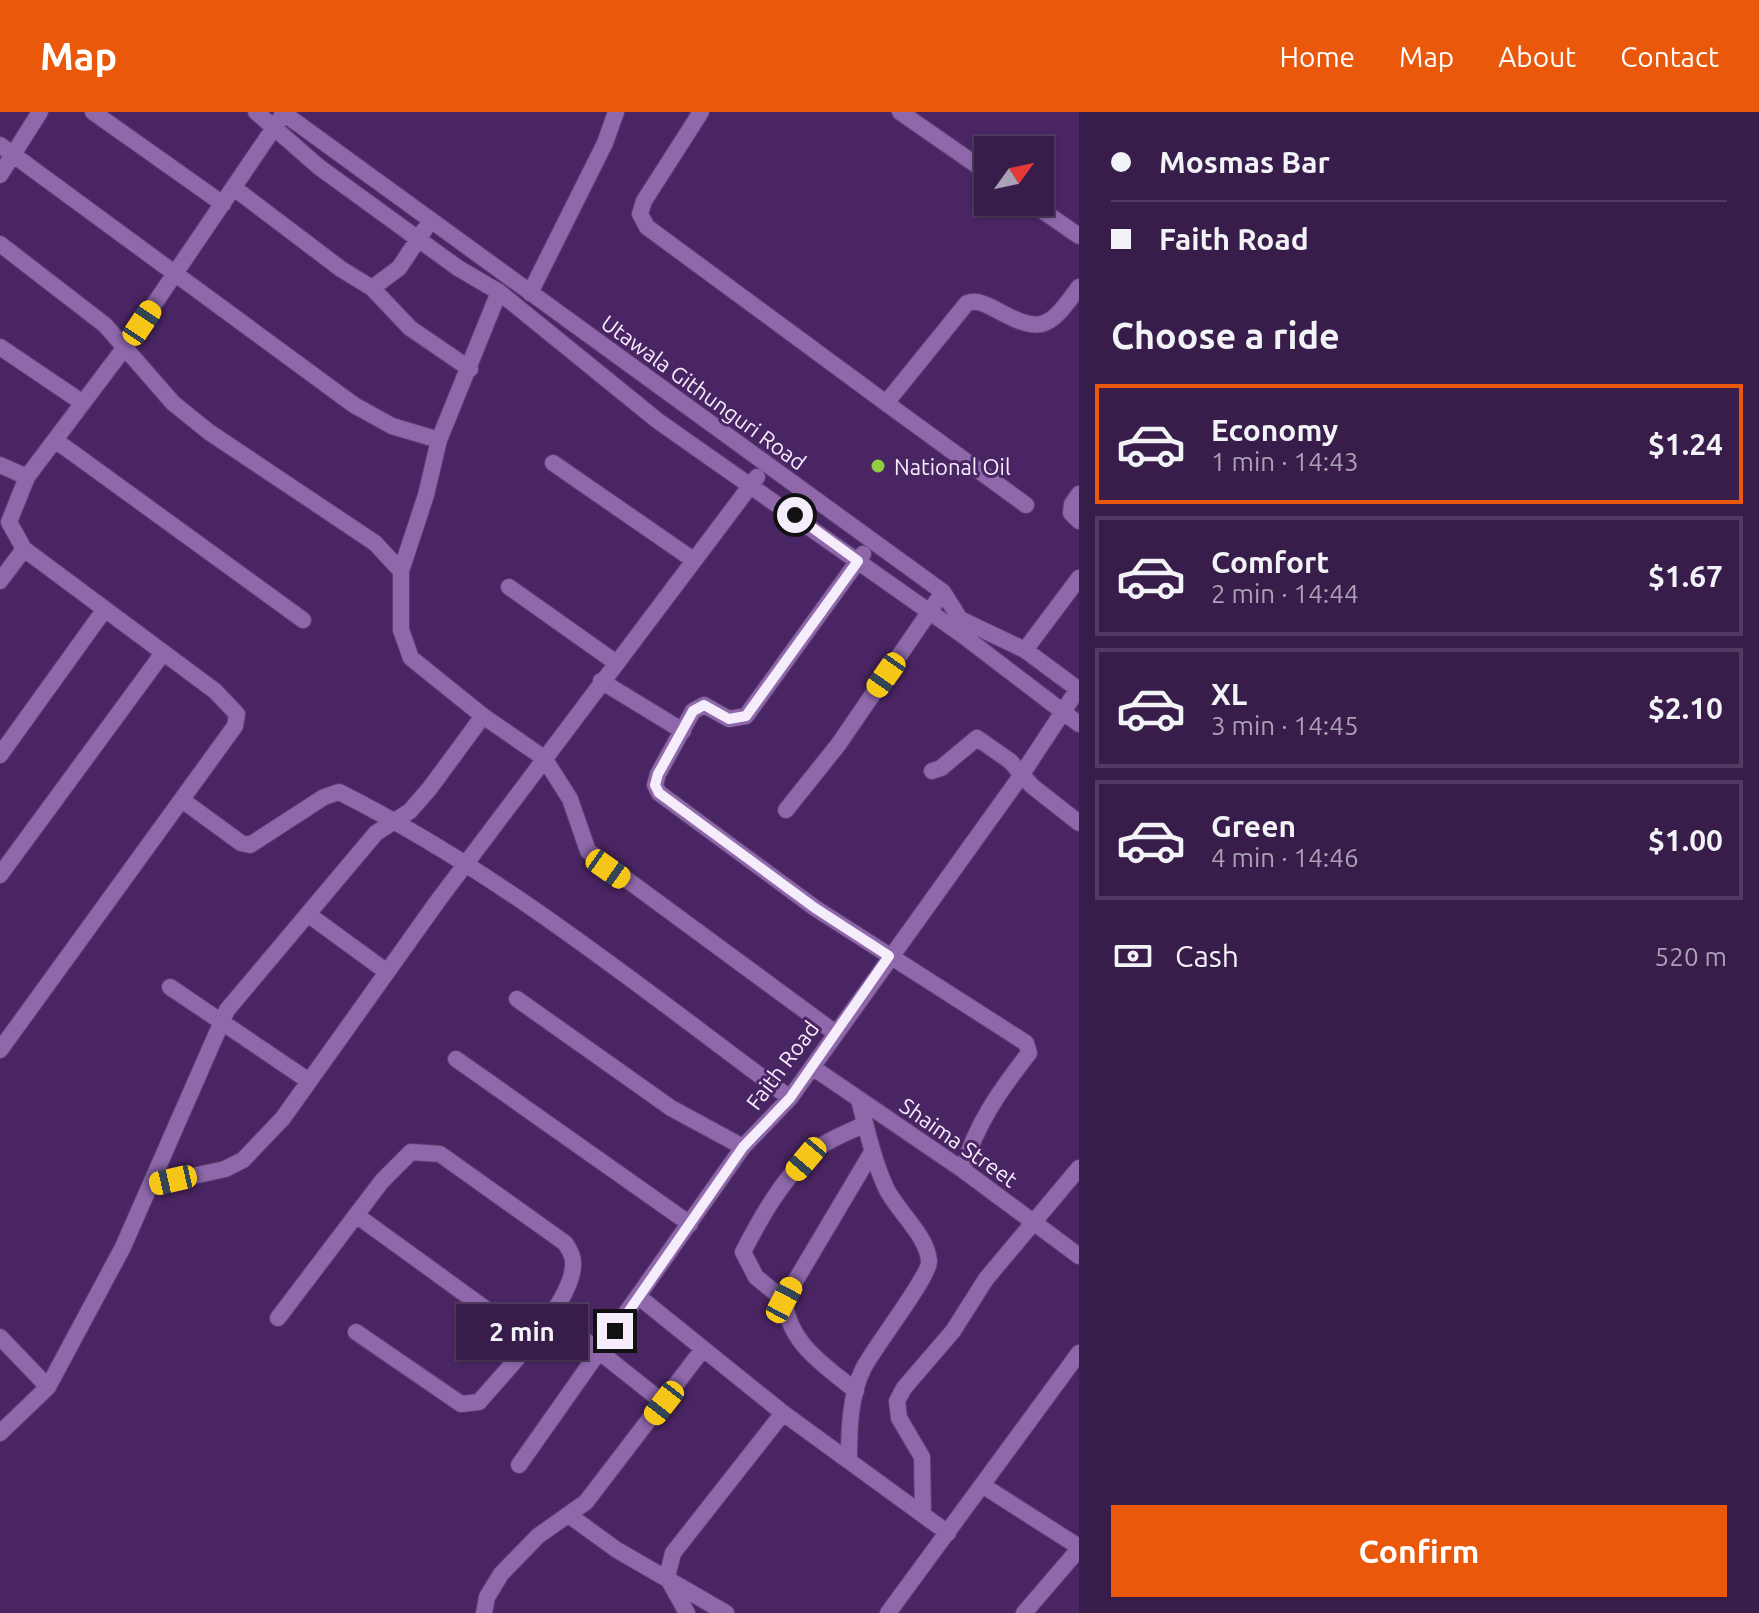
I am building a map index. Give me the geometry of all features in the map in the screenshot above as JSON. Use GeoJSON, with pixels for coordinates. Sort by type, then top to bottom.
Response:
{"type":"FeatureCollection","features":[{"type":"Feature","properties":{"kind":"street"},"geometry":{"type":"LineString","coordinates":[[0,175],[7,150],[40,112]]}},
{"type":"Feature","properties":{"kind":"street"},"geometry":{"type":"LineString","coordinates":[[93,112],[223,204]]}},
{"type":"Feature","properties":{"kind":"street"},"geometry":{"type":"LineString","coordinates":[[256,112],[281,118],[319,167],[499,292],[658,421],[929,611],[1079,724]]}},
{"type":"Feature","properties":{"kind":"street"},"geometry":{"type":"LineString","coordinates":[[530,293],[605,143],[616,112]]}},
{"type":"Feature","properties":{"kind":"street"},"geometry":{"type":"LineString","coordinates":[[701,112],[644,201],[640,214],[647,227],[1026,505]]}},
{"type":"Feature","properties":{"kind":"street"},"geometry":{"type":"LineString","coordinates":[[900,112],[974,163]]}},
{"type":"Feature","properties":{"kind":"street"},"geometry":{"type":"LineString","coordinates":[[0,1050],[235,726],[237,714],[233,706],[24,549],[9,522],[27,477],[125,347],[281,118]]}},
{"type":"Feature","properties":{"kind":"street","name":"Utawala Githunguri Road"},"geometry":{"type":"LineString","coordinates":[[281,118],[430,220],[871,543],[943,592],[960,619],[1025,650],[1078,689]]}},
{"type":"Feature","properties":{"kind":"street"},"geometry":{"type":"LineString","coordinates":[[7,150],[354,405],[392,426],[439,440]]}},
{"type":"Feature","properties":{"kind":"street"},"geometry":{"type":"LineString","coordinates":[[234,188],[341,269],[372,288],[401,320],[470,369]]}},
{"type":"Feature","properties":{"kind":"street"},"geometry":{"type":"LineString","coordinates":[[1050,216],[1079,236]]}},
{"type":"Feature","properties":{"kind":"street"},"geometry":{"type":"LineString","coordinates":[[372,288],[399,268],[430,220]]}},
{"type":"Feature","properties":{"kind":"street"},"geometry":{"type":"LineString","coordinates":[[0,244],[78,302],[125,347],[173,403],[209,432],[375,543],[401,571]]}},
{"type":"Feature","properties":{"kind":"street"},"geometry":{"type":"LineString","coordinates":[[479,280],[488,262]]}},
{"type":"Feature","properties":{"kind":"street"},"geometry":{"type":"LineString","coordinates":[[886,403],[967,303],[982,302],[1034,327],[1048,325],[1079,287]]}},
{"type":"Feature","properties":{"kind":"street"},"geometry":{"type":"LineString","coordinates":[[499,292],[439,440],[426,495],[401,571],[404,648],[411,658],[483,716],[544,758],[570,799],[588,851],[834,1032]]}},
{"type":"Feature","properties":{"kind":"street"},"geometry":{"type":"LineString","coordinates":[[0,347],[83,403]]}},
{"type":"Feature","properties":{"kind":"street"},"geometry":{"type":"LineString","coordinates":[[55,440],[303,620]]}},
{"type":"Feature","properties":{"kind":"street"},"geometry":{"type":"LineString","coordinates":[[553,463],[692,559]]}},
{"type":"Feature","properties":{"kind":"street"},"geometry":{"type":"LineString","coordinates":[[152,1185],[225,1169],[243,1160],[283,1118],[544,758],[766,464]]}},
{"type":"Feature","properties":{"kind":"street"},"geometry":{"type":"LineString","coordinates":[[0,465],[27,477]]}},
{"type":"Feature","properties":{"kind":"street"},"geometry":{"type":"LineString","coordinates":[[1079,494],[1072,504],[1071,513],[1079,521]]}},
{"type":"Feature","properties":{"kind":"street"},"geometry":{"type":"LineString","coordinates":[[871,543],[746,716],[729,719],[704,705],[693,711],[655,785],[659,793],[815,908],[1026,1043],[1029,1053],[992,1104],[974,1137],[963,1170]]}},
{"type":"Feature","properties":{"kind":"street"},"geometry":{"type":"LineString","coordinates":[[0,581],[24,549]]}},
{"type":"Feature","properties":{"kind":"street"},"geometry":{"type":"LineString","coordinates":[[1025,650],[1079,578]]}},
{"type":"Feature","properties":{"kind":"street"},"geometry":{"type":"LineString","coordinates":[[509,587],[615,662]]}},
{"type":"Feature","properties":{"kind":"street"},"geometry":{"type":"LineString","coordinates":[[786,810],[838,745],[943,592]]}},
{"type":"Feature","properties":{"kind":"street"},"geometry":{"type":"LineString","coordinates":[[0,755],[105,609]]}},
{"type":"Feature","properties":{"kind":"street"},"geometry":{"type":"LineString","coordinates":[[0,875],[163,653]]}},
{"type":"Feature","properties":{"kind":"street"},"geometry":{"type":"LineString","coordinates":[[601,681],[683,731]]}},
{"type":"Feature","properties":{"kind":"street","name":"Faith Road"},"geometry":{"type":"LineString","coordinates":[[519,1465],[743,1147],[790,1098],[834,1032],[1022,774],[1078,689]]}},
{"type":"Feature","properties":{"kind":"street"},"geometry":{"type":"LineString","coordinates":[[0,1433],[48,1387],[123,1247],[222,1020],[245,985],[309,915],[376,833],[396,820],[430,788],[483,716]]}},
{"type":"Feature","properties":{"kind":"street"},"geometry":{"type":"LineString","coordinates":[[932,771],[941,768],[977,738],[1079,823]]}},
{"type":"Feature","properties":{"kind":"street"},"geometry":{"type":"LineString","coordinates":[[182,800],[241,843],[250,845],[331,793],[339,792],[396,820],[465,865],[626,977],[790,1098]]}},
{"type":"Feature","properties":{"kind":"street"},"geometry":{"type":"LineString","coordinates":[[309,915],[387,972]]}},
{"type":"Feature","properties":{"kind":"street"},"geometry":{"type":"LineString","coordinates":[[170,987],[309,1081]]}},
{"type":"Feature","properties":{"kind":"street"},"geometry":{"type":"LineString","coordinates":[[517,999],[671,1108],[743,1147]]}},
{"type":"Feature","properties":{"kind":"street"},"geometry":{"type":"LineString","coordinates":[[456,1059],[690,1224]]}},
{"type":"Feature","properties":{"kind":"street","name":"Shaima Street"},"geometry":{"type":"LineString","coordinates":[[812,1067],[963,1170],[1079,1256]]}},
{"type":"Feature","properties":{"kind":"street"},"geometry":{"type":"LineString","coordinates":[[849,1459],[849,1421],[861,1372],[884,1331],[922,1283],[929,1263],[925,1248],[887,1190],[872,1152],[859,1100]]}},
{"type":"Feature","properties":{"kind":"street"},"geometry":{"type":"LineString","coordinates":[[784,1300],[756,1277],[743,1252],[781,1189],[806,1159],[817,1149],[865,1124]]}},
{"type":"Feature","properties":{"kind":"street"},"geometry":{"type":"LineString","coordinates":[[278,1318],[382,1181],[411,1152],[440,1154],[565,1243],[572,1254],[574,1269],[553,1315],[479,1402],[461,1404],[356,1332]]}},
{"type":"Feature","properties":{"kind":"street"},"geometry":{"type":"LineString","coordinates":[[856,1391],[800,1345],[787,1321],[784,1300],[872,1152]]}},
{"type":"Feature","properties":{"kind":"street"},"geometry":{"type":"LineString","coordinates":[[923,1513],[922,1457],[899,1418],[897,1401],[904,1388],[953,1331],[986,1279],[1079,1168]]}},
{"type":"Feature","properties":{"kind":"street"},"geometry":{"type":"LineString","coordinates":[[356,1215],[530,1341]]}},
{"type":"Feature","properties":{"kind":"street"},"geometry":{"type":"LineString","coordinates":[[639,1297],[783,1413],[948,1533]]}},
{"type":"Feature","properties":{"kind":"street"},"geometry":{"type":"LineString","coordinates":[[553,1315],[664,1403]]}},
{"type":"Feature","properties":{"kind":"street"},"geometry":{"type":"LineString","coordinates":[[0,1337],[48,1387]]}},
{"type":"Feature","properties":{"kind":"street"},"geometry":{"type":"LineString","coordinates":[[484,1613],[487,1597],[501,1574],[538,1536],[586,1502],[703,1349]]}},
{"type":"Feature","properties":{"kind":"street"},"geometry":{"type":"LineString","coordinates":[[888,1613],[1079,1353]]}},
{"type":"Feature","properties":{"kind":"street"},"geometry":{"type":"LineString","coordinates":[[687,1613],[667,1577],[673,1553],[783,1413]]}},
{"type":"Feature","properties":{"kind":"street"},"geometry":{"type":"LineString","coordinates":[[982,1485],[1079,1548],[1024,1613]]}},
{"type":"Feature","properties":{"kind":"street"},"geometry":{"type":"LineString","coordinates":[[570,1516],[617,1550],[726,1613]]}},
{"type":"Feature","properties":{"kind":"place","name":"National Oil"},"geometry":{"type":"Point","coordinates":[878,466]}},
{"type":"Feature","properties":{"kind":"route"},"geometry":{"type":"LineString","coordinates":[[615,1331],[743,1147],[790,1098],[889,956],[815,908],[659,793],[655,785],[693,711],[704,705],[729,719],[746,716],[858,561],[795,515]]}}]}
